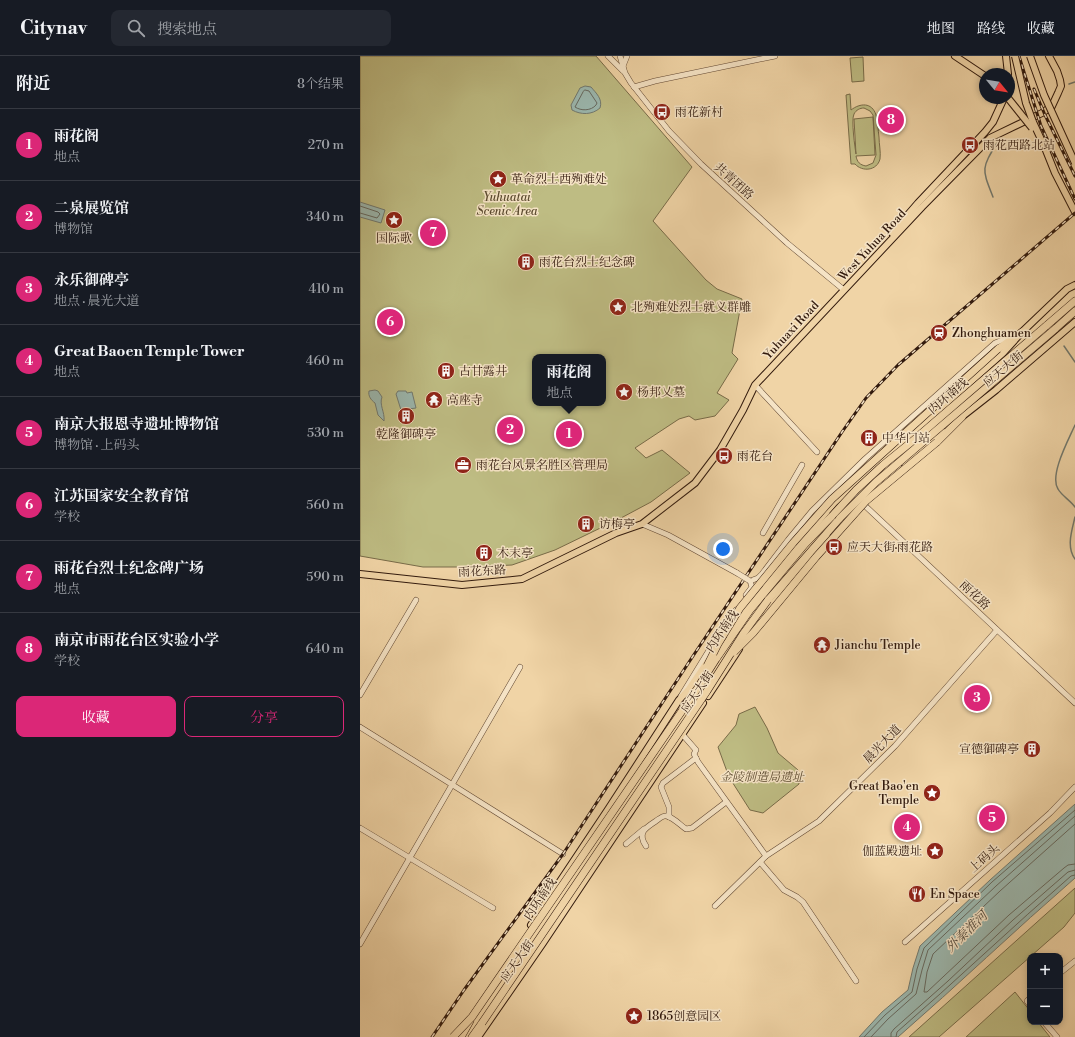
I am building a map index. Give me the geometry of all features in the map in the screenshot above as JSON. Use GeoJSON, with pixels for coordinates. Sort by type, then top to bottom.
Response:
{"type":"FeatureCollection","features":[{"type":"Feature","properties":{"kind":"highway","name":"内环南线"},"geometry":{"type":"LineString","coordinates":[[461,1037],[472,1017],[750,610],[805,544],[856,490],[883,465],[1075,301]]}},
{"type":"Feature","properties":{"kind":"highway","name":"内环南线"},"geometry":{"type":"LineString","coordinates":[[475,1037],[482,1023],[707,691],[726,659],[768,600],[840,518],[876,482],[1075,311]]}},
{"type":"Feature","properties":{"kind":"highway"},"geometry":{"type":"LineString","coordinates":[[697,689],[718,644],[740,608],[788,549],[832,499],[998,348],[1022,332]]}},
{"type":"Feature","properties":{"kind":"highway"},"geometry":{"type":"LineString","coordinates":[[726,659],[753,633],[816,557],[866,501],[937,442],[962,417]]}},
{"type":"Feature","properties":{"kind":"highway"},"geometry":{"type":"LineString","coordinates":[[454,1037],[472,1017]]}},
{"type":"Feature","properties":{"kind":"main road"},"geometry":{"type":"LineString","coordinates":[[956,56],[979,72]]}},
{"type":"Feature","properties":{"kind":"main road"},"geometry":{"type":"LineString","coordinates":[[1006,56],[1007,68]]}},
{"type":"Feature","properties":{"kind":"main road"},"geometry":{"type":"LineString","coordinates":[[1015,56],[1026,103],[1033,122],[1055,173],[1075,212]]}},
{"type":"Feature","properties":{"kind":"main road"},"geometry":{"type":"LineString","coordinates":[[1030,56],[1044,95],[1075,163]]}},
{"type":"Feature","properties":{"kind":"main road","name":"West Yuhua Road"},"geometry":{"type":"LineString","coordinates":[[844,290],[990,138],[1042,113],[1052,106],[1061,86],[1057,71],[1049,56]]}},
{"type":"Feature","properties":{"kind":"main road","name":"West Yuhua Road"},"geometry":{"type":"LineString","coordinates":[[844,290],[918,203],[982,136],[997,114],[1001,104]]}},
{"type":"Feature","properties":{"kind":"main road"},"geometry":{"type":"LineString","coordinates":[[1013,104],[1045,148]]}},
{"type":"Feature","properties":{"kind":"main road"},"geometry":{"type":"LineString","coordinates":[[997,114],[994,122],[995,126],[1005,130]]}},
{"type":"Feature","properties":{"kind":"main road","name":"应天大街"},"geometry":{"type":"LineString","coordinates":[[454,1037],[609,808],[678,700],[690,689],[717,648],[762,588],[834,503],[1003,353],[1022,332],[1075,280]]}},
{"type":"Feature","properties":{"kind":"main road","name":"应天大街"},"geometry":{"type":"LineString","coordinates":[[1067,289],[1075,285]]}},
{"type":"Feature","properties":{"kind":"main road","name":"Yuhuaxi Road"},"geometry":{"type":"LineString","coordinates":[[642,524],[695,483],[720,450],[755,386],[844,290]]}},
{"type":"Feature","properties":{"kind":"main road","name":"应天大街"},"geometry":{"type":"LineString","coordinates":[[475,1037],[547,937],[754,627],[811,556],[861,502],[1075,322]]}},
{"type":"Feature","properties":{"kind":"main road","name":"雨花东路"},"geometry":{"type":"LineString","coordinates":[[360,574],[462,585],[522,579],[616,533],[642,524]]}},
{"type":"Feature","properties":{"kind":"main road"},"geometry":{"type":"LineString","coordinates":[[664,722],[682,734]]}},
{"type":"Feature","properties":{"kind":"street","name":"共青团路"},"geometry":{"type":"LineString","coordinates":[[608,56],[625,73],[634,87],[669,131],[701,164],[787,243],[844,290]]}},
{"type":"Feature","properties":{"kind":"street","name":"共青团路"},"geometry":{"type":"LineString","coordinates":[[620,56],[625,73]]}},
{"type":"Feature","properties":{"kind":"street"},"geometry":{"type":"LineString","coordinates":[[623,66],[626,56]]}},
{"type":"Feature","properties":{"kind":"street"},"geometry":{"type":"LineString","coordinates":[[634,87],[655,81],[775,56]]}},
{"type":"Feature","properties":{"kind":"street","name":"应天大街"},"geometry":{"type":"LineString","coordinates":[[678,700],[719,634],[748,593],[752,586],[750,581],[758,578],[762,574],[792,534],[812,511],[906,422],[995,343],[1022,332]]}},
{"type":"Feature","properties":{"kind":"street"},"geometry":{"type":"LineString","coordinates":[[755,386],[817,452]]}},
{"type":"Feature","properties":{"kind":"street"},"geometry":{"type":"LineString","coordinates":[[763,533],[802,465]]}},
{"type":"Feature","properties":{"kind":"street"},"geometry":{"type":"LineString","coordinates":[[833,480],[850,488]]}},
{"type":"Feature","properties":{"kind":"street","name":"雨花路"},"geometry":{"type":"LineString","coordinates":[[850,488],[861,502],[1075,703]]}},
{"type":"Feature","properties":{"kind":"street"},"geometry":{"type":"LineString","coordinates":[[642,524],[668,535],[750,581]]}},
{"type":"Feature","properties":{"kind":"street"},"geometry":{"type":"LineString","coordinates":[[360,696],[416,600]]}},
{"type":"Feature","properties":{"kind":"street","name":"晨光大道"},"geometry":{"type":"LineString","coordinates":[[715,906],[766,856],[819,820],[895,746],[997,630]]}},
{"type":"Feature","properties":{"kind":"street"},"geometry":{"type":"LineString","coordinates":[[360,944],[520,667]]}},
{"type":"Feature","properties":{"kind":"street"},"geometry":{"type":"LineString","coordinates":[[360,727],[563,854]]}},
{"type":"Feature","properties":{"kind":"street"},"geometry":{"type":"LineString","coordinates":[[682,734],[696,750],[694,754],[696,758],[766,856]]}},
{"type":"Feature","properties":{"kind":"street"},"geometry":{"type":"LineString","coordinates":[[669,817],[669,807],[661,787],[665,780],[696,758]]}},
{"type":"Feature","properties":{"kind":"street","name":"上码头"},"geometry":{"type":"LineString","coordinates":[[905,942],[1050,813],[1075,787]]}},
{"type":"Feature","properties":{"kind":"street"},"geometry":{"type":"LineString","coordinates":[[626,844],[644,828],[663,816],[669,817],[686,829],[692,828],[726,802]]}},
{"type":"Feature","properties":{"kind":"street"},"geometry":{"type":"LineString","coordinates":[[360,828],[493,908]]}},
{"type":"Feature","properties":{"kind":"street"},"geometry":{"type":"LineString","coordinates":[[644,828],[642,833],[646,846]]}},
{"type":"Feature","properties":{"kind":"street"},"geometry":{"type":"LineString","coordinates":[[760,862],[784,890],[803,902],[856,981]]}},
{"type":"Feature","properties":{"kind":"street"},"geometry":{"type":"LineString","coordinates":[[1063,971],[1075,961]]}},
{"type":"Feature","properties":{"kind":"street"},"geometry":{"type":"LineString","coordinates":[[1047,1025],[1057,1037]]}},
{"type":"Feature","properties":{"kind":"green space","name":"Yuhuatai Scenic Area"},"geometry":{"type":"Polygon","coordinates":[[[360,56],[596,56],[692,167],[653,221],[706,280],[717,289],[742,299],[732,353],[738,359],[717,393],[729,400],[715,416],[695,420],[689,416],[679,419],[635,448],[646,458],[662,450],[690,473],[651,502],[555,550],[512,565],[423,567],[360,556],[360,56]]]}},
{"type":"Feature","properties":{"kind":"green space"},"geometry":{"type":"Polygon","coordinates":[[[863,57],[864,81],[852,82],[850,58],[863,57]]]}},
{"type":"Feature","properties":{"kind":"green space"},"geometry":{"type":"Polygon","coordinates":[[[850,94],[851,110],[858,106],[865,105],[872,108],[876,115],[880,159],[873,168],[865,169],[858,167],[855,164],[851,164],[846,95],[850,94]],[[864,108],[857,110],[853,117],[856,154],[854,119],[873,117],[875,155],[856,156],[859,163],[866,166],[873,163],[876,155],[873,115],[870,111],[864,108]]]}},
{"type":"Feature","properties":{"kind":"green space","name":"金陵制造局遗址"},"geometry":{"type":"Polygon","coordinates":[[[755,707],[767,728],[778,753],[798,770],[799,784],[763,813],[750,810],[729,777],[718,747],[736,725],[739,714],[755,707]]]}},
{"type":"Feature","properties":{"kind":"green space"},"geometry":{"type":"Polygon","coordinates":[[[1075,888],[1075,913],[1064,927],[1034,953],[1027,953],[1027,960],[939,1037],[909,1037],[1075,888]]]}},
{"type":"Feature","properties":{"kind":"green space"},"geometry":{"type":"Polygon","coordinates":[[[1015,992],[1027,1007],[1027,1025],[1040,1025],[1050,1037],[966,1037],[1015,992]]]}},
{"type":"Feature","properties":{"kind":"water"},"geometry":{"type":"Polygon","coordinates":[[[585,86],[591,87],[601,102],[600,108],[594,112],[586,114],[572,110],[571,105],[580,88],[585,86]]]}},
{"type":"Feature","properties":{"kind":"water"},"geometry":{"type":"Polygon","coordinates":[[[360,202],[385,210],[381,223],[360,217],[360,202]]]}},
{"type":"Feature","properties":{"kind":"water"},"geometry":{"type":"Polygon","coordinates":[[[369,391],[378,391],[382,397],[381,403],[384,421],[378,415],[375,403],[369,396],[369,391]]]}},
{"type":"Feature","properties":{"kind":"water"},"geometry":{"type":"Polygon","coordinates":[[[398,391],[406,391],[407,393],[412,392],[416,408],[401,410],[396,394],[398,391]]]}},
{"type":"Feature","properties":{"kind":"water","name":"外秦淮河"},"geometry":{"type":"Polygon","coordinates":[[[1075,804],[1075,878],[898,1037],[859,1037],[882,1012],[908,990],[920,946],[990,880],[1075,804]]]}},
{"type":"Feature","properties":{"kind":"waterway"},"geometry":{"type":"LineString","coordinates":[[1069,84],[1075,82]]}},
{"type":"Feature","properties":{"kind":"waterway"},"geometry":{"type":"LineString","coordinates":[[993,197],[985,174],[985,169],[988,158],[997,143]]}},
{"type":"Feature","properties":{"kind":"waterway"},"geometry":{"type":"LineString","coordinates":[[1064,346],[1075,362]]}},
{"type":"Feature","properties":{"kind":"waterway"},"geometry":{"type":"LineString","coordinates":[[1075,425],[1061,457],[1056,475],[1058,489],[1075,507]]}},
{"type":"Feature","properties":{"kind":"waterway"},"geometry":{"type":"LineString","coordinates":[[1075,517],[1070,544],[1072,554],[1075,559]]}},
{"type":"Feature","properties":{"kind":"railway"},"geometry":{"type":"LineString","coordinates":[[1019,56],[1041,126],[1075,199]]}},
{"type":"Feature","properties":{"kind":"railway"},"geometry":{"type":"LineString","coordinates":[[1034,89],[1075,176]]}},
{"type":"Feature","properties":{"kind":"railway"},"geometry":{"type":"LineString","coordinates":[[432,1037],[464,990],[563,854],[695,653],[866,398],[898,365],[1075,213]]}},
{"type":"Feature","properties":{"kind":"place","name":"雨花新村"},"geometry":{"type":"Point","coordinates":[662,112]}},
{"type":"Feature","properties":{"kind":"place","name":"南京市雨花台区实验小学"},"geometry":{"type":"Point","coordinates":[891,120]}},
{"type":"Feature","properties":{"kind":"place","name":"雨花西路北站"},"geometry":{"type":"Point","coordinates":[970,145]}},
{"type":"Feature","properties":{"kind":"place","name":"革命烈士西殉难处"},"geometry":{"type":"Point","coordinates":[498,179]}},
{"type":"Feature","properties":{"kind":"place","name":"国际歌"},"geometry":{"type":"Point","coordinates":[394,220]}},
{"type":"Feature","properties":{"kind":"place","name":"雨花台烈士纪念碑广场"},"geometry":{"type":"Point","coordinates":[433,233]}},
{"type":"Feature","properties":{"kind":"place","name":"雨花台烈士纪念碑"},"geometry":{"type":"Point","coordinates":[526,262]}},
{"type":"Feature","properties":{"kind":"place","name":"北殉难处烈士就义群雕"},"geometry":{"type":"Point","coordinates":[618,307]}},
{"type":"Feature","properties":{"kind":"place","name":"江苏国家安全教育馆"},"geometry":{"type":"Point","coordinates":[390,322]}},
{"type":"Feature","properties":{"kind":"place","name":"Zhonghuamen"},"geometry":{"type":"Point","coordinates":[939,333]}},
{"type":"Feature","properties":{"kind":"place","name":"古甘露井"},"geometry":{"type":"Point","coordinates":[446,371]}},
{"type":"Feature","properties":{"kind":"place","name":"杨邦乂墓"},"geometry":{"type":"Point","coordinates":[624,392]}},
{"type":"Feature","properties":{"kind":"place","name":"高座寺"},"geometry":{"type":"Point","coordinates":[434,400]}},
{"type":"Feature","properties":{"kind":"place","name":"乾隆御碑亭"},"geometry":{"type":"Point","coordinates":[406,416]}},
{"type":"Feature","properties":{"kind":"place","name":"二泉展览馆"},"geometry":{"type":"Point","coordinates":[510,430]}},
{"type":"Feature","properties":{"kind":"place","name":"雨花阁"},"geometry":{"type":"Point","coordinates":[569,434]}},
{"type":"Feature","properties":{"kind":"place","name":"中华门站"},"geometry":{"type":"Point","coordinates":[869,438]}},
{"type":"Feature","properties":{"kind":"place","name":"雨花台"},"geometry":{"type":"Point","coordinates":[724,456]}},
{"type":"Feature","properties":{"kind":"place","name":"雨花台风景名胜区管理局"},"geometry":{"type":"Point","coordinates":[463,465]}},
{"type":"Feature","properties":{"kind":"place","name":"访梅亭"},"geometry":{"type":"Point","coordinates":[586,524]}},
{"type":"Feature","properties":{"kind":"place","name":"应天大街·雨花路"},"geometry":{"type":"Point","coordinates":[834,547]}},
{"type":"Feature","properties":{"kind":"place","name":"木末亭"},"geometry":{"type":"Point","coordinates":[484,553]}},
{"type":"Feature","properties":{"kind":"place","name":"Jianchu Temple"},"geometry":{"type":"Point","coordinates":[822,645]}},
{"type":"Feature","properties":{"kind":"place","name":"永乐御碑亭"},"geometry":{"type":"Point","coordinates":[977,698]}},
{"type":"Feature","properties":{"kind":"place","name":"宣德御碑亭"},"geometry":{"type":"Point","coordinates":[1032,749]}},
{"type":"Feature","properties":{"kind":"place","name":"Great Bao'en Temple"},"geometry":{"type":"Point","coordinates":[932,793]}},
{"type":"Feature","properties":{"kind":"place","name":"南京大报恩寺遗址博物馆"},"geometry":{"type":"Point","coordinates":[992,818]}},
{"type":"Feature","properties":{"kind":"place","name":"Great Baoen Temple Tower"},"geometry":{"type":"Point","coordinates":[907,827]}},
{"type":"Feature","properties":{"kind":"place","name":"伽蓝殿遗址"},"geometry":{"type":"Point","coordinates":[935,851]}},
{"type":"Feature","properties":{"kind":"place","name":"En Space"},"geometry":{"type":"Point","coordinates":[917,894]}},
{"type":"Feature","properties":{"kind":"place","name":"1865创意园区"},"geometry":{"type":"Point","coordinates":[634,1016]}}]}
